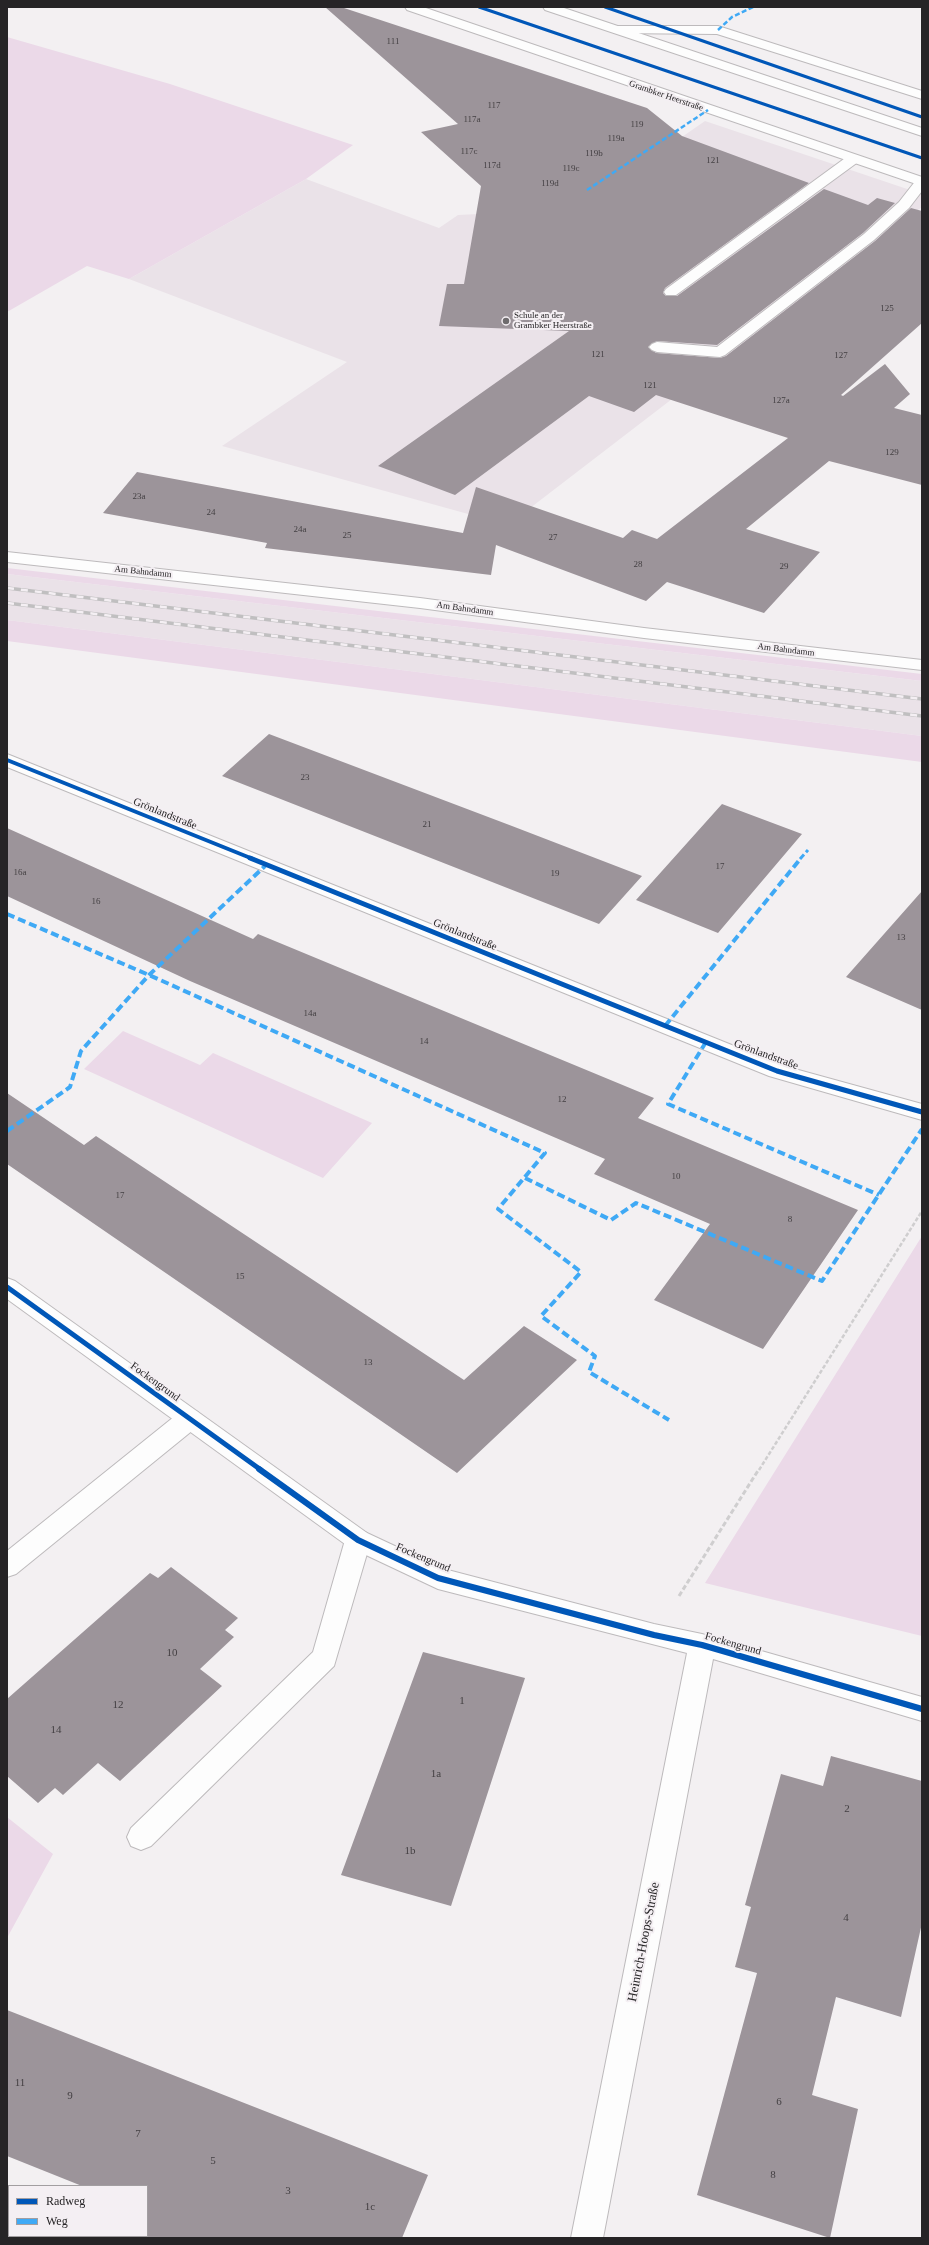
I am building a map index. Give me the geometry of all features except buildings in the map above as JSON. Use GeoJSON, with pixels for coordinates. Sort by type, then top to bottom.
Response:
{"type":"FeatureCollection","features":[{"type":"Feature","properties":{"kind":"street","name":"Grambker Heerstraße"},"geometry":{"type":"LineString","coordinates":[[411,7],[922,182]]}},
{"type":"Feature","properties":{"kind":"street"},"geometry":{"type":"LineString","coordinates":[[549,7],[922,132]]}},
{"type":"Feature","properties":{"kind":"street"},"geometry":{"type":"LineString","coordinates":[[618,30],[718,30],[922,95]]}},
{"type":"Feature","properties":{"kind":"street"},"geometry":{"type":"LineString","coordinates":[[671,292],[853,159]]}},
{"type":"Feature","properties":{"kind":"street"},"geometry":{"type":"LineString","coordinates":[[657,347],[720,352],[869,236],[904,205],[922,182]]}},
{"type":"Feature","properties":{"kind":"street","name":"Am Bahndamm"},"geometry":{"type":"LineString","coordinates":[[7,557],[420,603],[644,633],[922,665]]}},
{"type":"Feature","properties":{"kind":"street","name":"Grönlandstraße"},"geometry":{"type":"LineString","coordinates":[[7,760],[777,1071],[922,1112]]}},
{"type":"Feature","properties":{"kind":"street","name":"Fockengrund"},"geometry":{"type":"LineString","coordinates":[[7,1287],[358,1540],[438,1578],[654,1635],[702,1645],[922,1709]]}},
{"type":"Feature","properties":{"kind":"street"},"geometry":{"type":"LineString","coordinates":[[7,1566],[189,1419]]}},
{"type":"Feature","properties":{"kind":"street"},"geometry":{"type":"LineString","coordinates":[[141,1837],[325,1658],[358,1540]]}},
{"type":"Feature","properties":{"kind":"street","name":"Heinrich-Hoops-Straße"},"geometry":{"type":"LineString","coordinates":[[587,2238],[702,1645]]}},
{"type":"Feature","properties":{"kind":"path"},"geometry":{"type":"LineString","coordinates":[[654,1635],[922,1211]]}},
{"type":"Feature","properties":{"kind":"shaded area"},"geometry":{"type":"Polygon","coordinates":[[[7,37],[170,84],[353,145],[306,179],[129,279],[87,266],[7,312],[7,37]]]}},
{"type":"Feature","properties":{"kind":"shaded area","name":"Schule an der Grambker Heerstraße"},"geometry":{"type":"Polygon","coordinates":[[[705,121],[922,194],[922,207],[508,525],[222,446],[347,362],[129,279],[306,179],[439,228],[458,215],[578,209],[705,121]]]}},
{"type":"Feature","properties":{"kind":"shaded area"},"geometry":{"type":"Polygon","coordinates":[[[7,568],[922,674],[922,681],[7,574],[7,568]]]}},
{"type":"Feature","properties":{"kind":"shaded area"},"geometry":{"type":"Polygon","coordinates":[[[7,574],[922,681],[922,736],[7,620],[7,574]]]}},
{"type":"Feature","properties":{"kind":"shaded area"},"geometry":{"type":"Polygon","coordinates":[[[7,620],[922,736],[922,762],[7,641],[7,620]]]}},
{"type":"Feature","properties":{"kind":"shaded area"},"geometry":{"type":"Polygon","coordinates":[[[123,1031],[200,1065],[213,1053],[372,1123],[323,1178],[84,1069],[123,1031]]]}},
{"type":"Feature","properties":{"kind":"shaded area"},"geometry":{"type":"Polygon","coordinates":[[[922,1236],[922,1636],[705,1583],[922,1236]]]}},
{"type":"Feature","properties":{"kind":"shaded area"},"geometry":{"type":"Polygon","coordinates":[[[7,1817],[53,1854],[7,1938],[7,1817]]]}},
{"type":"Feature","properties":{"kind":"railway"},"geometry":{"type":"LineString","coordinates":[[7,588],[922,699]]}},
{"type":"Feature","properties":{"kind":"railway"},"geometry":{"type":"LineString","coordinates":[[7,603],[922,716]]}},
{"type":"Feature","properties":{"kind":"marked path"},"geometry":{"type":"LineString","coordinates":[[718,30],[732,17],[753,7]]}},
{"type":"Feature","properties":{"kind":"marked path"},"geometry":{"type":"LineString","coordinates":[[587,190],[708,110]]}},
{"type":"Feature","properties":{"kind":"marked path"},"geometry":{"type":"LineString","coordinates":[[665,1026],[808,850]]}},
{"type":"Feature","properties":{"kind":"marked path"},"geometry":{"type":"LineString","coordinates":[[7,1131],[70,1087],[81,1051],[149,975],[265,866]]}},
{"type":"Feature","properties":{"kind":"marked path"},"geometry":{"type":"LineString","coordinates":[[7,914],[149,975],[545,1153],[498,1209],[581,1272],[541,1316],[595,1356],[589,1372],[669,1420]]}},
{"type":"Feature","properties":{"kind":"marked path"},"geometry":{"type":"LineString","coordinates":[[706,1042],[668,1104],[879,1195]]}},
{"type":"Feature","properties":{"kind":"marked path"},"geometry":{"type":"LineString","coordinates":[[525,1178],[611,1220],[636,1203],[822,1281],[922,1129]]}},
{"type":"Feature","properties":{"kind":"cycle path"},"geometry":{"type":"LineString","coordinates":[[479,7],[922,158]]}},
{"type":"Feature","properties":{"kind":"cycle path"},"geometry":{"type":"LineString","coordinates":[[605,7],[922,117]]}},
{"type":"Feature","properties":{"kind":"cycle path"},"geometry":{"type":"LineString","coordinates":[[7,760],[777,1071],[922,1112]]}},
{"type":"Feature","properties":{"kind":"cycle path"},"geometry":{"type":"LineString","coordinates":[[7,1287],[358,1540],[438,1578],[654,1635],[702,1645],[922,1709]]}},
{"type":"Feature","properties":{"kind":"place","name":"Schule an der Grambker Heerstraße"},"geometry":{"type":"Point","coordinates":[506,321]}}]}
